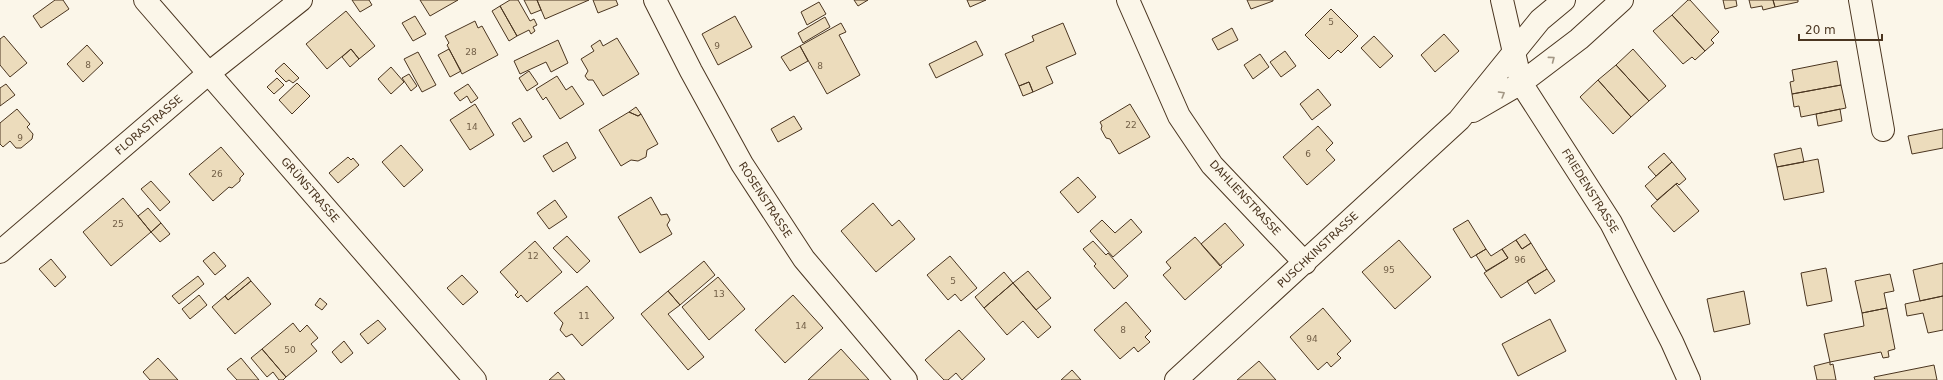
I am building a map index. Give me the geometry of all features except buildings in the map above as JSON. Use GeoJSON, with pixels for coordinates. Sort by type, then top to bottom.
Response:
{"type":"FeatureCollection","features":[{"type":"Feature","properties":{"kind":"street","name":"GRÜNSTRASSE"},"geometry":{"type":"LineString","coordinates":[[145,0],[475,380]]}},
{"type":"Feature","properties":{"kind":"street","name":"FLORASTRASSE"},"geometry":{"type":"LineString","coordinates":[[0,252],[209,73],[301,0]]}},
{"type":"Feature","properties":{"kind":"street","name":"ROSENSTRASSE"},"geometry":{"type":"LineString","coordinates":[[655,0],[690,72],[742,164],[804,259],[906,380]]}},
{"type":"Feature","properties":{"kind":"street","name":"DAHLIENSTRASSE"},"geometry":{"type":"LineString","coordinates":[[1128,0],[1179,116],[1212,165],[1304,263]]}},
{"type":"Feature","properties":{"kind":"street","name":"FRIEDENSTRASSE"},"geometry":{"type":"LineString","coordinates":[[1502,0],[1520,83],[1611,223],[1672,342],[1689,380]]}},
{"type":"Feature","properties":{"kind":"street","name":"PUSCHKINSTRASSE"},"geometry":{"type":"LineString","coordinates":[[1176,380],[1459,120],[1540,20],[1564,0]]}},
{"type":"Feature","properties":{"kind":"street","name":"PUSCHKINSTRASSE"},"geometry":{"type":"LineString","coordinates":[[1459,120],[1520,83],[1579,39],[1622,0]]}},
{"type":"Feature","properties":{"kind":"street"},"geometry":{"type":"LineString","coordinates":[[1860,0],[1883,130]]}}]}
